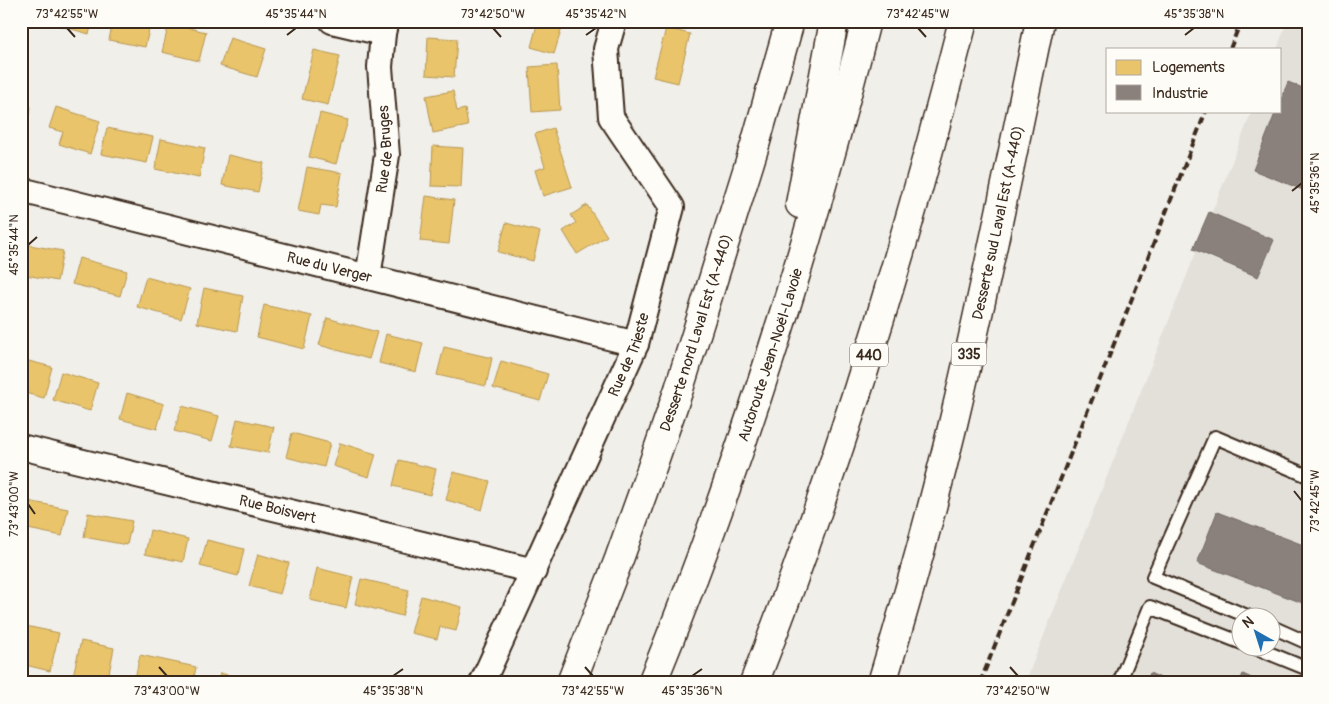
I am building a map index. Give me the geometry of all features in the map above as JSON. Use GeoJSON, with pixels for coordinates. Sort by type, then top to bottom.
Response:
{"type":"FeatureCollection","features":[{"type":"Feature","properties":{"kind":"main road","name":"Desserte nord Laval Est (A-440)"},"geometry":{"type":"LineString","coordinates":[[588,637],[623,550],[681,381],[755,145],[790,21]]}},
{"type":"Feature","properties":{"kind":"main road"},"geometry":{"type":"LineString","coordinates":[[773,348],[834,21]]}},
{"type":"Feature","properties":{"kind":"main road","name":"Autoroute Jean-Noël-Lavoie"},"geometry":{"type":"LineString","coordinates":[[652,683],[705,546],[773,348],[809,232],[866,21]]}},
{"type":"Feature","properties":{"kind":"main road","name":"440"},"geometry":{"type":"LineString","coordinates":[[754,683],[822,496],[874,340],[916,199],[962,21]]}},
{"type":"Feature","properties":{"kind":"main road","name":"Desserte sud Laval Est (A-440)"},"geometry":{"type":"LineString","coordinates":[[882,683],[922,547],[953,424],[980,307],[1040,21]]}},
{"type":"Feature","properties":{"kind":"main road"},"geometry":{"type":"LineString","coordinates":[[563,683],[588,637]]}},
{"type":"Feature","properties":{"kind":"main road"},"geometry":{"type":"LineString","coordinates":[[571,683],[588,637]]}},
{"type":"Feature","properties":{"kind":"street"},"geometry":{"type":"LineString","coordinates":[[332,21],[384,27]]}},
{"type":"Feature","properties":{"kind":"street","name":"Rue de Trieste"},"geometry":{"type":"LineString","coordinates":[[482,683],[636,344],[672,207],[611,116],[606,49],[614,21]]}},
{"type":"Feature","properties":{"kind":"street","name":"Rue de Bruges"},"geometry":{"type":"LineString","coordinates":[[368,277],[387,155],[380,67],[384,27]]}},
{"type":"Feature","properties":{"kind":"street","name":"Rue du Verger"},"geometry":{"type":"LineString","coordinates":[[21,190],[636,344]]}},
{"type":"Feature","properties":{"kind":"street","name":"Rue Boisvert"},"geometry":{"type":"LineString","coordinates":[[21,446],[534,571]]}},
{"type":"Feature","properties":{"kind":"lane"},"geometry":{"type":"LineString","coordinates":[[1232,610],[1153,577],[1215,437],[1308,476]]}},
{"type":"Feature","properties":{"kind":"lane"},"geometry":{"type":"LineString","coordinates":[[1119,683],[1150,607],[1232,639]]}},
{"type":"Feature","properties":{"kind":"lane"},"geometry":{"type":"LineString","coordinates":[[1282,631],[1308,642]]}},
{"type":"Feature","properties":{"kind":"lane"},"geometry":{"type":"LineString","coordinates":[[1276,656],[1308,669]]}},
{"type":"Feature","properties":{"kind":"shaded area"},"geometry":{"type":"Polygon","coordinates":[[[1287,21],[1308,21],[1308,683],[1025,683],[1252,112],[1282,112],[1282,48],[1277,48],[1287,21]]]}},
{"type":"Feature","properties":{"kind":"building: Logements"},"geometry":{"type":"Polygon","coordinates":[[[54,21],[93,21],[89,34],[54,24],[54,21]]]}},
{"type":"Feature","properties":{"kind":"building: Logements"},"geometry":{"type":"Polygon","coordinates":[[[113,21],[151,21],[145,47],[109,40],[113,21]]]}},
{"type":"Feature","properties":{"kind":"building: Logements"},"geometry":{"type":"Polygon","coordinates":[[[538,21],[564,21],[554,54],[531,47],[538,21]]]}},
{"type":"Feature","properties":{"kind":"building: Logements"},"geometry":{"type":"Polygon","coordinates":[[[677,21],[695,21],[693,26],[677,21]]]}},
{"type":"Feature","properties":{"kind":"building: Logements"},"geometry":{"type":"Polygon","coordinates":[[[169,23],[206,32],[199,61],[162,52],[169,23]]]}},
{"type":"Feature","properties":{"kind":"building: Logements"},"geometry":{"type":"Polygon","coordinates":[[[666,28],[690,34],[678,83],[653,77],[666,28]]]}},
{"type":"Feature","properties":{"kind":"building: Logements"},"geometry":{"type":"Polygon","coordinates":[[[428,37],[457,39],[454,77],[426,75],[428,37]]]}},
{"type":"Feature","properties":{"kind":"building: Logements"},"geometry":{"type":"Polygon","coordinates":[[[230,38],[266,49],[257,77],[220,66],[230,38]]]}},
{"type":"Feature","properties":{"kind":"building: Logements"},"geometry":{"type":"Polygon","coordinates":[[[314,50],[340,56],[328,105],[302,99],[314,50]]]}},
{"type":"Feature","properties":{"kind":"building: Logements"},"geometry":{"type":"Polygon","coordinates":[[[557,65],[560,110],[532,112],[529,67],[557,65]]]}},
{"type":"Feature","properties":{"kind":"building: Logements"},"geometry":{"type":"Polygon","coordinates":[[[453,91],[457,111],[465,109],[468,126],[433,133],[426,96],[453,91]]]}},
{"type":"Feature","properties":{"kind":"building: Logements"},"geometry":{"type":"Polygon","coordinates":[[[21,104],[31,107],[23,135],[21,134],[21,104]]]}},
{"type":"Feature","properties":{"kind":"building: Logements"},"geometry":{"type":"Polygon","coordinates":[[[56,107],[100,121],[90,154],[59,144],[63,132],[49,128],[56,107]]]}},
{"type":"Feature","properties":{"kind":"building: Logements"},"geometry":{"type":"Polygon","coordinates":[[[320,113],[348,120],[336,164],[309,157],[320,113]]]}},
{"type":"Feature","properties":{"kind":"building: Logements"},"geometry":{"type":"Polygon","coordinates":[[[107,128],[153,137],[147,163],[101,154],[107,128]]]}},
{"type":"Feature","properties":{"kind":"building: Logements"},"geometry":{"type":"Polygon","coordinates":[[[553,128],[572,187],[543,196],[535,170],[545,167],[535,134],[553,128]]]}},
{"type":"Feature","properties":{"kind":"building: Logements"},"geometry":{"type":"Polygon","coordinates":[[[161,139],[205,148],[199,178],[155,169],[161,139]]]}},
{"type":"Feature","properties":{"kind":"building: Logements"},"geometry":{"type":"Polygon","coordinates":[[[433,146],[463,148],[461,187],[431,186],[433,146]]]}},
{"type":"Feature","properties":{"kind":"building: Logements"},"geometry":{"type":"Polygon","coordinates":[[[228,155],[264,163],[258,192],[222,185],[228,155]]]}},
{"type":"Feature","properties":{"kind":"building: Logements"},"geometry":{"type":"Polygon","coordinates":[[[307,167],[342,173],[336,207],[321,205],[319,215],[298,211],[307,167]]]}},
{"type":"Feature","properties":{"kind":"building: Logements"},"geometry":{"type":"Polygon","coordinates":[[[426,196],[454,200],[449,244],[420,241],[426,196]]]}},
{"type":"Feature","properties":{"kind":"building: Logements"},"geometry":{"type":"Polygon","coordinates":[[[587,205],[607,236],[577,254],[563,231],[576,223],[571,215],[587,205]]]}},
{"type":"Feature","properties":{"kind":"building: Logements"},"geometry":{"type":"Polygon","coordinates":[[[506,223],[540,232],[533,261],[498,252],[506,223]]]}},
{"type":"Feature","properties":{"kind":"building: Logements"},"geometry":{"type":"Polygon","coordinates":[[[24,244],[63,251],[57,281],[21,274],[21,257],[24,244]]]}},
{"type":"Feature","properties":{"kind":"building: Logements"},"geometry":{"type":"Polygon","coordinates":[[[79,258],[127,271],[120,296],[72,284],[79,258]]]}},
{"type":"Feature","properties":{"kind":"building: Logements"},"geometry":{"type":"Polygon","coordinates":[[[146,277],[190,289],[181,319],[137,307],[146,277]]]}},
{"type":"Feature","properties":{"kind":"building: Logements"},"geometry":{"type":"Polygon","coordinates":[[[204,288],[243,296],[237,331],[197,323],[204,288]]]}},
{"type":"Feature","properties":{"kind":"building: Logements"},"geometry":{"type":"Polygon","coordinates":[[[264,305],[312,316],[304,349],[257,337],[264,305]]]}},
{"type":"Feature","properties":{"kind":"building: Logements"},"geometry":{"type":"Polygon","coordinates":[[[327,318],[377,332],[369,359],[319,345],[327,318]]]}},
{"type":"Feature","properties":{"kind":"building: Logements"},"geometry":{"type":"Polygon","coordinates":[[[386,334],[423,343],[416,372],[379,363],[386,334]]]}},
{"type":"Feature","properties":{"kind":"building: Logements"},"geometry":{"type":"Polygon","coordinates":[[[444,347],[492,358],[486,386],[437,375],[444,347]]]}},
{"type":"Feature","properties":{"kind":"building: Logements"},"geometry":{"type":"Polygon","coordinates":[[[21,359],[52,367],[44,398],[21,392],[21,359]]]}},
{"type":"Feature","properties":{"kind":"building: Logements"},"geometry":{"type":"Polygon","coordinates":[[[501,361],[548,374],[540,401],[493,388],[501,361]]]}},
{"type":"Feature","properties":{"kind":"building: Logements"},"geometry":{"type":"Polygon","coordinates":[[[61,372],[98,383],[90,411],[53,400],[61,372]]]}},
{"type":"Feature","properties":{"kind":"building: Logements"},"geometry":{"type":"Polygon","coordinates":[[[127,393],[164,404],[157,429],[120,419],[127,393]]]}},
{"type":"Feature","properties":{"kind":"building: Logements"},"geometry":{"type":"Polygon","coordinates":[[[182,406],[219,416],[212,441],[174,431],[182,406]]]}},
{"type":"Feature","properties":{"kind":"building: Logements"},"geometry":{"type":"Polygon","coordinates":[[[237,419],[274,427],[268,453],[231,446],[237,419]]]}},
{"type":"Feature","properties":{"kind":"building: Logements"},"geometry":{"type":"Polygon","coordinates":[[[292,433],[330,443],[324,467],[286,457],[292,433]]]}},
{"type":"Feature","properties":{"kind":"building: Logements"},"geometry":{"type":"Polygon","coordinates":[[[340,443],[376,454],[369,477],[333,466],[340,443]]]}},
{"type":"Feature","properties":{"kind":"building: Logements"},"geometry":{"type":"Polygon","coordinates":[[[399,460],[436,469],[430,495],[393,486],[399,460]]]}},
{"type":"Feature","properties":{"kind":"building: Logements"},"geometry":{"type":"Polygon","coordinates":[[[453,472],[490,481],[482,510],[446,500],[453,472]]]}},
{"type":"Feature","properties":{"kind":"building: Logements"},"geometry":{"type":"Polygon","coordinates":[[[28,501],[68,509],[62,536],[23,528],[28,501]]]}},
{"type":"Feature","properties":{"kind":"building: Logements"},"geometry":{"type":"Polygon","coordinates":[[[88,513],[132,521],[127,545],[84,537],[88,513]]]}},
{"type":"Feature","properties":{"kind":"building: Logements"},"geometry":{"type":"Polygon","coordinates":[[[150,530],[188,539],[183,562],[145,554],[150,530]]]}},
{"type":"Feature","properties":{"kind":"building: Logements"},"geometry":{"type":"Polygon","coordinates":[[[207,540],[244,549],[238,576],[200,566],[207,540]]]}},
{"type":"Feature","properties":{"kind":"building: Logements"},"geometry":{"type":"Polygon","coordinates":[[[258,554],[289,563],[280,594],[249,586],[258,554]]]}},
{"type":"Feature","properties":{"kind":"building: Logements"},"geometry":{"type":"Polygon","coordinates":[[[317,568],[353,577],[346,608],[310,600],[317,568]]]}},
{"type":"Feature","properties":{"kind":"building: Logements"},"geometry":{"type":"Polygon","coordinates":[[[361,579],[409,590],[402,616],[355,604],[361,579]]]}},
{"type":"Feature","properties":{"kind":"building: Logements"},"geometry":{"type":"Polygon","coordinates":[[[421,596],[462,607],[456,631],[440,627],[437,639],[411,633],[421,596]]]}},
{"type":"Feature","properties":{"kind":"building: Logements"},"geometry":{"type":"Polygon","coordinates":[[[21,625],[59,633],[50,671],[21,664],[21,625]]]}},
{"type":"Feature","properties":{"kind":"building: Logements"},"geometry":{"type":"Polygon","coordinates":[[[81,641],[114,648],[107,683],[85,683],[72,680],[81,641]]]}},
{"type":"Feature","properties":{"kind":"building: Logements"},"geometry":{"type":"Polygon","coordinates":[[[140,655],[196,667],[193,683],[134,683],[140,655]]]}},
{"type":"Feature","properties":{"kind":"building: Logements"},"geometry":{"type":"Polygon","coordinates":[[[220,673],[260,683],[218,683],[220,673]]]}},
{"type":"Feature","properties":{"kind":"building: Industrie"},"geometry":{"type":"Polygon","coordinates":[[[1288,82],[1308,90],[1308,192],[1253,170],[1276,112],[1282,112],[1282,97],[1288,82]]]}},
{"type":"Feature","properties":{"kind":"building: Industrie"},"geometry":{"type":"Polygon","coordinates":[[[1209,212],[1274,240],[1258,277],[1193,249],[1209,212]]]}},
{"type":"Feature","properties":{"kind":"building: Industrie"},"geometry":{"type":"Polygon","coordinates":[[[1217,512],[1306,546],[1308,542],[1308,605],[1197,563],[1217,512]]]}},
{"type":"Feature","properties":{"kind":"building: Industrie"},"geometry":{"type":"Polygon","coordinates":[[[1150,673],[1171,683],[1146,683],[1150,673]]]}},
{"type":"Feature","properties":{"kind":"building: Industrie"},"geometry":{"type":"Polygon","coordinates":[[[1243,674],[1262,683],[1239,683],[1243,674]]]}},
{"type":"Feature","properties":{"kind":"railway"},"geometry":{"type":"LineString","coordinates":[[1230,48],[1241,21]]}},
{"type":"Feature","properties":{"kind":"railway"},"geometry":{"type":"LineString","coordinates":[[980,683],[1206,112]]}}]}
